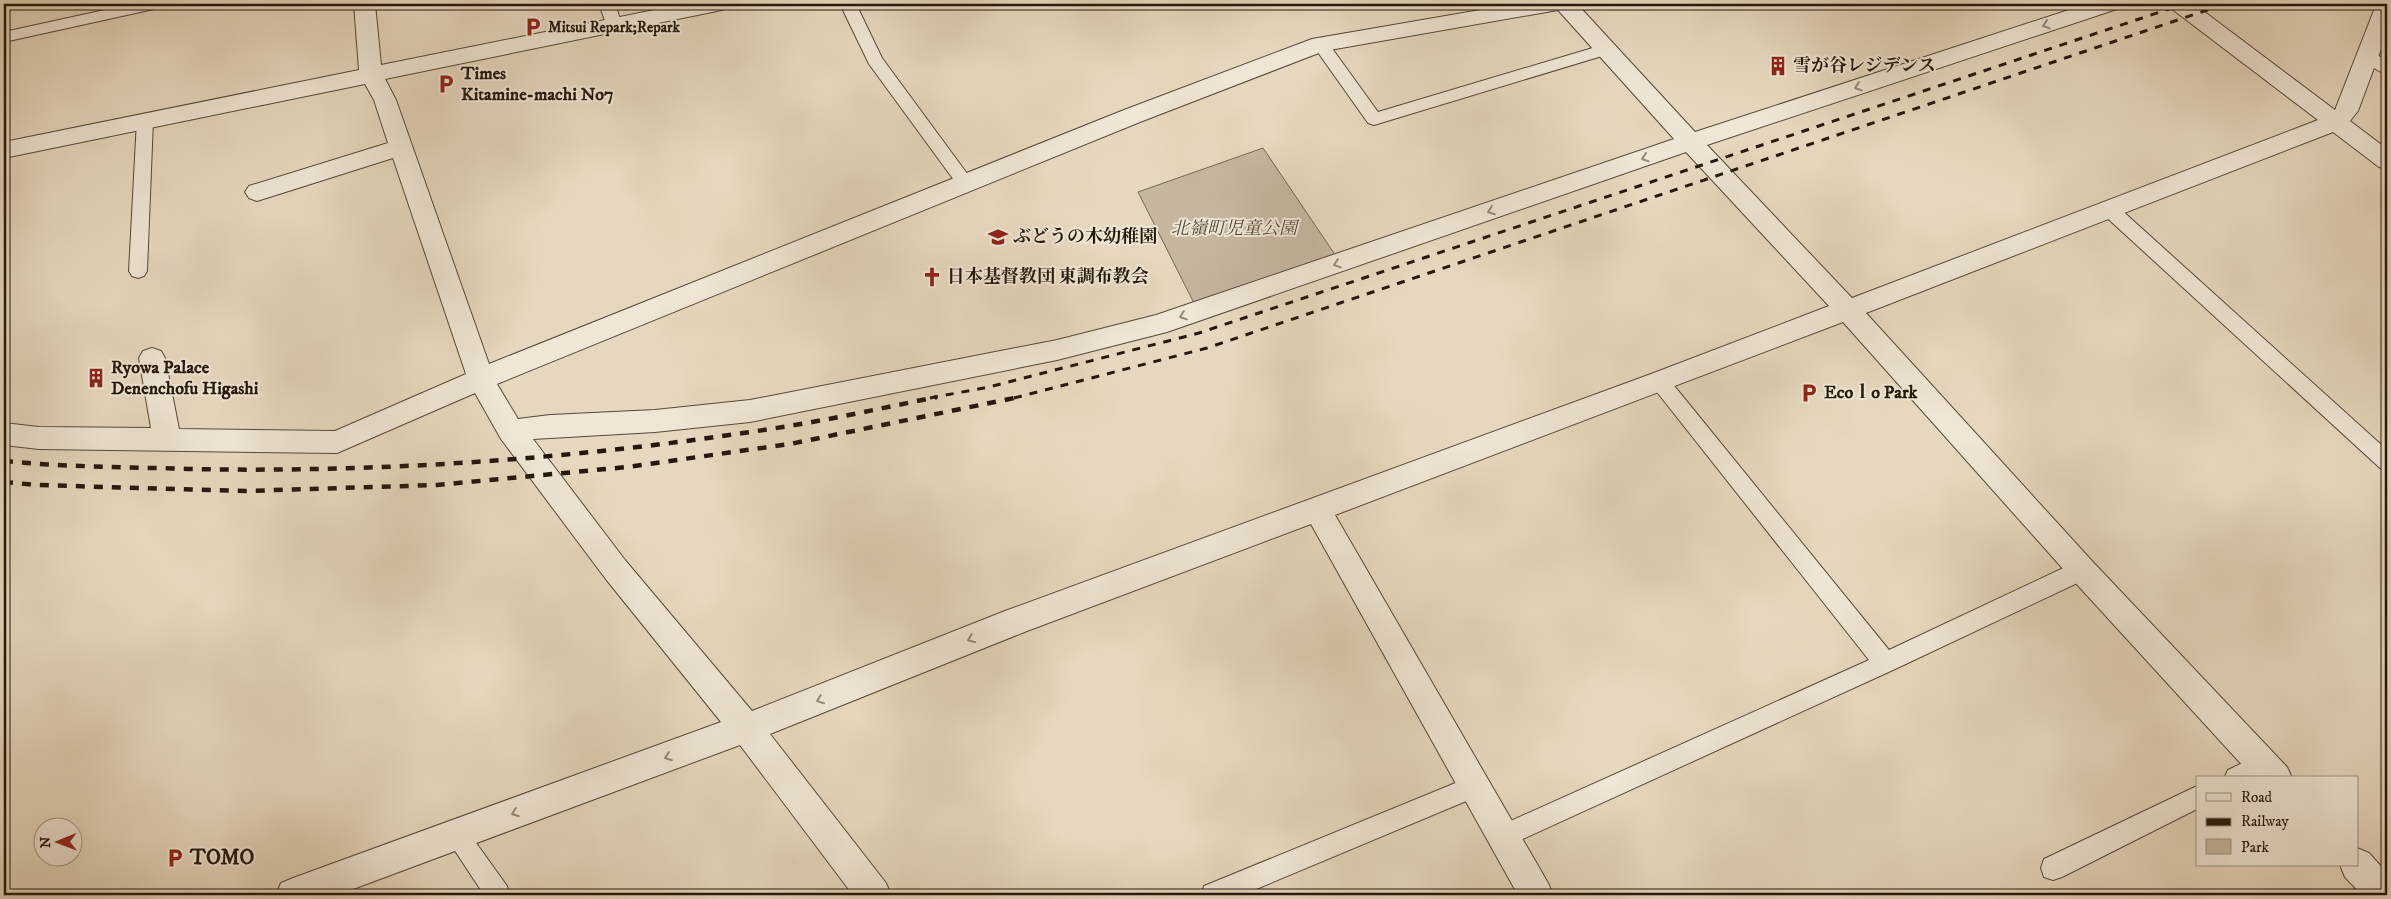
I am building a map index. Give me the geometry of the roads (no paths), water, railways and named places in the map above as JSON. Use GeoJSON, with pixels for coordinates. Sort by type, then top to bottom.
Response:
{"type":"FeatureCollection","features":[{"type":"Feature","properties":{"kind":"street"},"geometry":{"type":"LineString","coordinates":[[364,4],[371,74],[385,100],[481,379],[512,431],[615,569],[746,728],[874,895]]}},
{"type":"Feature","properties":{"kind":"street"},"geometry":{"type":"LineString","coordinates":[[4,150],[371,74],[610,14],[717,4]]}},
{"type":"Feature","properties":{"kind":"street"},"geometry":{"type":"LineString","coordinates":[[4,434],[39,438],[337,442],[481,379],[965,183],[1320,44],[1554,4]]}},
{"type":"Feature","properties":{"kind":"street"},"geometry":{"type":"LineString","coordinates":[[1565,4],[1691,143],[1848,310],[2082,570],[2269,771]]}},
{"type":"Feature","properties":{"kind":"street"},"geometry":{"type":"LineString","coordinates":[[512,431],[550,426],[655,421],[750,411],[1057,350],[1158,325],[1691,143],[2109,4]]}},
{"type":"Feature","properties":{"kind":"street"},"geometry":{"type":"LineString","coordinates":[[2180,4],[2387,161]]}},
{"type":"Feature","properties":{"kind":"street"},"geometry":{"type":"LineString","coordinates":[[293,895],[746,728],[1016,621],[1660,382],[2111,211],[2336,122],[2346,111],[2377,62],[2387,5]]}},
{"type":"Feature","properties":{"kind":"street"},"geometry":{"type":"LineString","coordinates":[[257,192],[401,147]]}},
{"type":"Feature","properties":{"kind":"street"},"geometry":{"type":"LineString","coordinates":[[152,358],[167,439]]}},
{"type":"Feature","properties":{"kind":"street"},"geometry":{"type":"LineString","coordinates":[[1317,509],[1536,895]]}},
{"type":"Feature","properties":{"kind":"street"},"geometry":{"type":"LineString","coordinates":[[2358,866],[2385,895]]}},
{"type":"Feature","properties":{"kind":"lane"},"geometry":{"type":"LineString","coordinates":[[4,37],[154,4]]}},
{"type":"Feature","properties":{"kind":"lane"},"geometry":{"type":"LineString","coordinates":[[848,4],[875,60],[965,183]]}},
{"type":"Feature","properties":{"kind":"lane"},"geometry":{"type":"LineString","coordinates":[[1320,44],[1374,119],[1606,49]]}},
{"type":"Feature","properties":{"kind":"lane"},"geometry":{"type":"LineString","coordinates":[[138,271],[145,120]]}},
{"type":"Feature","properties":{"kind":"lane"},"geometry":{"type":"LineString","coordinates":[[2111,211],[2387,462]]}},
{"type":"Feature","properties":{"kind":"lane"},"geometry":{"type":"LineString","coordinates":[[1660,382],[1886,663]]}},
{"type":"Feature","properties":{"kind":"lane"},"geometry":{"type":"LineString","coordinates":[[1503,836],[1886,663],[2082,570]]}},
{"type":"Feature","properties":{"kind":"lane"},"geometry":{"type":"LineString","coordinates":[[2245,776],[2269,771]]}},
{"type":"Feature","properties":{"kind":"lane"},"geometry":{"type":"LineString","coordinates":[[1213,895],[1475,786]]}},
{"type":"Feature","properties":{"kind":"lane"},"geometry":{"type":"LineString","coordinates":[[2054,868],[2196,797]]}},
{"type":"Feature","properties":{"kind":"lane"},"geometry":{"type":"LineString","coordinates":[[456,834],[498,895]]}},
{"type":"Feature","properties":{"kind":"railway"},"geometry":{"type":"LineString","coordinates":[[930,398],[989,387],[1199,333],[2184,4]]}},
{"type":"Feature","properties":{"kind":"railway"},"geometry":{"type":"LineString","coordinates":[[1014,398],[1207,348],[2225,4]]}},
{"type":"Feature","properties":{"kind":"railway"},"geometry":{"type":"LineString","coordinates":[[4,461],[96,467],[263,470],[414,466],[489,461],[564,455],[714,437],[807,423],[937,397]]}},
{"type":"Feature","properties":{"kind":"railway"},"geometry":{"type":"LineString","coordinates":[[4,482],[37,485],[245,491],[437,485],[627,467],[790,444],[1019,397]]}},
{"type":"Feature","properties":{"kind":"place","name":"Mitsui Repark;Repark"},"geometry":{"type":"Point","coordinates":[533,27]}},
{"type":"Feature","properties":{"kind":"place","name":"雪が谷レジデンス"},"geometry":{"type":"Point","coordinates":[1778,66]}},
{"type":"Feature","properties":{"kind":"place","name":"Times Kitamine-machi No7"},"geometry":{"type":"Point","coordinates":[446,84]}},
{"type":"Feature","properties":{"kind":"place","name":"ぶどうの木幼稚園"},"geometry":{"type":"Point","coordinates":[998,237]}},
{"type":"Feature","properties":{"kind":"place","name":"日本基督教団 東調布教会"},"geometry":{"type":"Point","coordinates":[932,277]}},
{"type":"Feature","properties":{"kind":"place","name":"Ryowa Palace Denenchofu Higashi"},"geometry":{"type":"Point","coordinates":[96,378]}},
{"type":"Feature","properties":{"kind":"place","name":"Ecoｌo Park"},"geometry":{"type":"Point","coordinates":[1809,393]}},
{"type":"Feature","properties":{"kind":"place","name":"TOMO"},"geometry":{"type":"Point","coordinates":[175,858]}},
{"type":"Feature","properties":{"kind":"park label","name":"北嶺町児童公園"},"geometry":{"type":"Point","coordinates":[1234,229]}}]}
